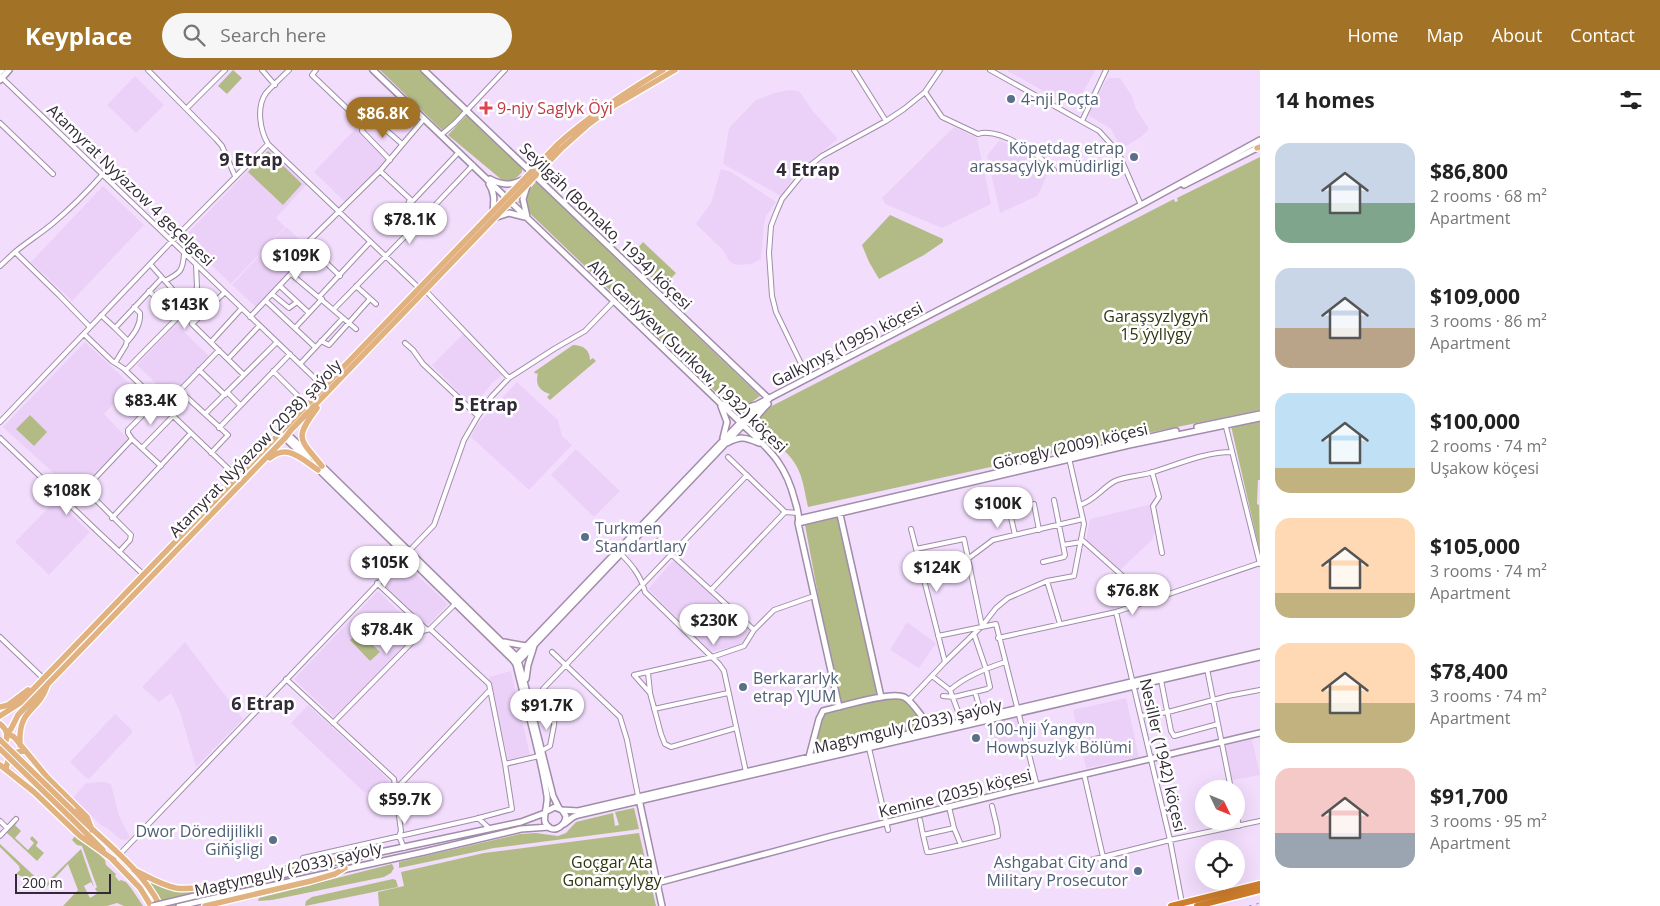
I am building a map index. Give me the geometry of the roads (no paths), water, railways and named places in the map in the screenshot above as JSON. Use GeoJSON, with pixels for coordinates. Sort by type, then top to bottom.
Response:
{"type":"FeatureCollection","features":[{"type":"Feature","properties":{"kind":"highway"},"geometry":{"type":"LineString","coordinates":[[1171,906],[1260,884]]}},
{"type":"Feature","properties":{"kind":"highway"},"geometry":{"type":"LineString","coordinates":[[1198,906],[1260,890]]}},
{"type":"Feature","properties":{"kind":"main road"},"geometry":{"type":"LineString","coordinates":[[1,75],[9,70]]}},
{"type":"Feature","properties":{"kind":"main road","name":"Alty Garlyýew (Surikow, 1932) köçesi"},"geometry":{"type":"LineString","coordinates":[[373,70],[776,458],[787,476],[799,518],[839,707]]}},
{"type":"Feature","properties":{"kind":"main road","name":"Seýilgäh (Bomako, 1934) köçesi"},"geometry":{"type":"LineString","coordinates":[[424,70],[467,110],[531,175],[770,399]]}},
{"type":"Feature","properties":{"kind":"main road","name":"Atamyrat Nyýazow (2038) şaýoly"},"geometry":{"type":"LineString","coordinates":[[509,200],[558,144],[585,120],[663,70]]}},
{"type":"Feature","properties":{"kind":"main road","name":"Atamyrat Nyýazow (2038) şaýoly"},"geometry":{"type":"LineString","coordinates":[[0,750],[6,743],[7,733],[22,710],[46,681],[240,480],[282,432],[423,290],[493,215],[528,184],[531,175],[601,115],[675,70]]}},
{"type":"Feature","properties":{"kind":"main road","name":"Galkynyş (1995) köçesi"},"geometry":{"type":"LineString","coordinates":[[516,660],[535,644],[758,404],[1142,206],[1260,140]]}},
{"type":"Feature","properties":{"kind":"main road","name":"Galkynyş (1995) köçesi"},"geometry":{"type":"LineString","coordinates":[[741,423],[770,399],[808,378],[1259,147]]}},
{"type":"Feature","properties":{"kind":"main road","name":"Alty Garlyýew (Surikow, 1932) köçesi"},"geometry":{"type":"LineString","coordinates":[[485,177],[498,183],[509,185],[531,175]]}},
{"type":"Feature","properties":{"kind":"main road"},"geometry":{"type":"LineString","coordinates":[[485,177],[494,194],[493,215],[509,213],[527,217],[523,199],[528,184]]}},
{"type":"Feature","properties":{"kind":"main road"},"geometry":{"type":"LineString","coordinates":[[320,468],[307,449],[301,435],[303,426],[326,389]]}},
{"type":"Feature","properties":{"kind":"main road","name":"Atamyrat Nyýazow (2038) şaýoly"},"geometry":{"type":"LineString","coordinates":[[240,480],[287,437],[326,389]]}},
{"type":"Feature","properties":{"kind":"main road"},"geometry":{"type":"LineString","coordinates":[[762,444],[754,426],[754,420],[770,399]]}},
{"type":"Feature","properties":{"kind":"main road"},"geometry":{"type":"LineString","coordinates":[[720,403],[740,410],[758,404]]}},
{"type":"Feature","properties":{"kind":"main road"},"geometry":{"type":"LineString","coordinates":[[720,403],[727,422],[721,445]]}},
{"type":"Feature","properties":{"kind":"main road","name":"Görogly (2009) köçesi"},"geometry":{"type":"LineString","coordinates":[[799,518],[839,511],[1260,414]]}},
{"type":"Feature","properties":{"kind":"main road","name":"Görogly (2009) köçesi"},"geometry":{"type":"LineString","coordinates":[[1225,423],[1260,418]]}},
{"type":"Feature","properties":{"kind":"main road"},"geometry":{"type":"LineString","coordinates":[[282,432],[504,642],[516,660],[526,685],[540,754],[547,797],[544,820],[549,827],[558,828],[564,824],[566,816],[553,796],[540,754],[516,660],[456,603],[407,552]]}},
{"type":"Feature","properties":{"kind":"main road"},"geometry":{"type":"LineString","coordinates":[[721,445],[742,437],[762,444]]}},
{"type":"Feature","properties":{"kind":"main road","name":"Galkynyş (1995) köçesi"},"geometry":{"type":"LineString","coordinates":[[516,660],[526,646],[721,445]]}},
{"type":"Feature","properties":{"kind":"main road"},"geometry":{"type":"LineString","coordinates":[[240,480],[275,454],[285,451],[296,454],[320,468]]}},
{"type":"Feature","properties":{"kind":"main road"},"geometry":{"type":"LineString","coordinates":[[839,511],[881,697]]}},
{"type":"Feature","properties":{"kind":"main road"},"geometry":{"type":"LineString","coordinates":[[504,642],[526,646]]}},
{"type":"Feature","properties":{"kind":"main road"},"geometry":{"type":"LineString","coordinates":[[526,685],[528,665],[535,644]]}},
{"type":"Feature","properties":{"kind":"main road","name":"Magtymguly (2033) şaýoly"},"geometry":{"type":"LineString","coordinates":[[564,824],[578,815],[639,798],[809,757],[1134,684],[1260,652]]}},
{"type":"Feature","properties":{"kind":"main road","name":"Magtymguly (2033) şaýoly"},"geometry":{"type":"LineString","coordinates":[[1134,684],[1161,680],[1260,657]]}},
{"type":"Feature","properties":{"kind":"main road"},"geometry":{"type":"LineString","coordinates":[[0,707],[8,705],[46,681]]}},
{"type":"Feature","properties":{"kind":"main road"},"geometry":{"type":"LineString","coordinates":[[20,745],[22,720],[44,694],[46,681]]}},
{"type":"Feature","properties":{"kind":"main road","name":"Atamyrat Nyýazow (2038) şaýoly"},"geometry":{"type":"LineString","coordinates":[[0,716],[20,703],[46,681]]}},
{"type":"Feature","properties":{"kind":"main road"},"geometry":{"type":"LineString","coordinates":[[809,757],[823,711],[881,697],[898,695],[910,700],[931,731]]}},
{"type":"Feature","properties":{"kind":"main road","name":"Magtymguly (2033) şaýoly"},"geometry":{"type":"LineString","coordinates":[[560,809],[578,811],[639,798],[869,748],[962,722],[1018,711]]}},
{"type":"Feature","properties":{"kind":"main road"},"geometry":{"type":"LineString","coordinates":[[0,724],[7,733],[14,737],[47,777],[88,817],[92,830]]}},
{"type":"Feature","properties":{"kind":"main road","name":"Kemine (2035) köçesi"},"geometry":{"type":"LineString","coordinates":[[657,883],[886,822],[1260,732]]}},
{"type":"Feature","properties":{"kind":"main road"},"geometry":{"type":"LineString","coordinates":[[0,740],[140,888],[152,906]]}},
{"type":"Feature","properties":{"kind":"main road"},"geometry":{"type":"LineString","coordinates":[[0,750],[119,855],[134,870],[160,906]]}},
{"type":"Feature","properties":{"kind":"main road"},"geometry":{"type":"LineString","coordinates":[[25,751],[12,754],[2,767],[34,792],[80,836],[114,860]]}},
{"type":"Feature","properties":{"kind":"main road"},"geometry":{"type":"LineString","coordinates":[[639,798],[662,906]]}},
{"type":"Feature","properties":{"kind":"main road"},"geometry":{"type":"LineString","coordinates":[[546,812],[553,807],[560,809]]}},
{"type":"Feature","properties":{"kind":"main road","name":"Magtymguly (2033) şaýoly"},"geometry":{"type":"LineString","coordinates":[[179,906],[343,860],[520,822],[546,812]]}},
{"type":"Feature","properties":{"kind":"main road","name":"Magtymguly (2033) şaýoly"},"geometry":{"type":"LineString","coordinates":[[346,868],[424,852],[523,828],[549,827]]}},
{"type":"Feature","properties":{"kind":"main road"},"geometry":{"type":"LineString","coordinates":[[134,870],[167,885],[193,889],[235,882],[298,866],[343,860]]}},
{"type":"Feature","properties":{"kind":"main road"},"geometry":{"type":"LineString","coordinates":[[202,900],[311,881],[335,874],[346,868]]}},
{"type":"Feature","properties":{"kind":"main road","name":"Magtymguly (2033) şaýoly"},"geometry":{"type":"LineString","coordinates":[[152,906],[202,900]]}},
{"type":"Feature","properties":{"kind":"street"},"geometry":{"type":"LineString","coordinates":[[148,70],[222,146],[235,176]]}},
{"type":"Feature","properties":{"kind":"street"},"geometry":{"type":"LineString","coordinates":[[187,108],[225,70]]}},
{"type":"Feature","properties":{"kind":"street"},"geometry":{"type":"LineString","coordinates":[[262,70],[275,85]]}},
{"type":"Feature","properties":{"kind":"street"},"geometry":{"type":"LineString","coordinates":[[289,70],[266,94],[262,103],[260,117],[264,138],[268,144],[385,257],[423,290],[510,378]]}},
{"type":"Feature","properties":{"kind":"street"},"geometry":{"type":"LineString","coordinates":[[316,70],[312,75],[363,123],[378,123],[402,144]]}},
{"type":"Feature","properties":{"kind":"street"},"geometry":{"type":"LineString","coordinates":[[441,135],[505,70]]}},
{"type":"Feature","properties":{"kind":"street"},"geometry":{"type":"LineString","coordinates":[[854,70],[886,121]]}},
{"type":"Feature","properties":{"kind":"street"},"geometry":{"type":"LineString","coordinates":[[808,378],[776,312],[772,296],[769,253],[771,225],[782,199],[808,167],[822,156],[886,121],[925,92],[940,70]]}},
{"type":"Feature","properties":{"kind":"street"},"geometry":{"type":"LineString","coordinates":[[990,70],[1099,131],[1112,144],[1124,164],[1142,206]]}},
{"type":"Feature","properties":{"kind":"street"},"geometry":{"type":"LineString","coordinates":[[1082,121],[1106,70]]}},
{"type":"Feature","properties":{"kind":"street","name":"Atamyrat Nyýazow 4 geçelgesi"},"geometry":{"type":"LineString","coordinates":[[1,75],[171,242],[326,389]]}},
{"type":"Feature","properties":{"kind":"street"},"geometry":{"type":"LineString","coordinates":[[925,92],[942,117],[978,134],[983,132],[1004,136],[1046,162],[1054,170]]}},
{"type":"Feature","properties":{"kind":"street"},"geometry":{"type":"LineString","coordinates":[[340,276],[306,244],[380,171],[424,119]]}},
{"type":"Feature","properties":{"kind":"street"},"geometry":{"type":"LineString","coordinates":[[0,123],[53,174]]}},
{"type":"Feature","properties":{"kind":"street"},"geometry":{"type":"LineString","coordinates":[[363,123],[362,131],[390,160]]}},
{"type":"Feature","properties":{"kind":"street"},"geometry":{"type":"LineString","coordinates":[[0,134],[5,128]]}},
{"type":"Feature","properties":{"kind":"street"},"geometry":{"type":"LineString","coordinates":[[0,422],[171,242],[268,144]]}},
{"type":"Feature","properties":{"kind":"street"},"geometry":{"type":"LineString","coordinates":[[407,207],[459,152]]}},
{"type":"Feature","properties":{"kind":"street"},"geometry":{"type":"LineString","coordinates":[[334,309],[473,165]]}},
{"type":"Feature","properties":{"kind":"street"},"geometry":{"type":"LineString","coordinates":[[380,171],[410,199],[407,207]]}},
{"type":"Feature","properties":{"kind":"street"},"geometry":{"type":"LineString","coordinates":[[0,266],[30,239],[50,226],[77,202],[102,175]]}},
{"type":"Feature","properties":{"kind":"street"},"geometry":{"type":"LineString","coordinates":[[407,207],[421,220]]}},
{"type":"Feature","properties":{"kind":"street"},"geometry":{"type":"LineString","coordinates":[[295,328],[370,242]]}},
{"type":"Feature","properties":{"kind":"street"},"geometry":{"type":"LineString","coordinates":[[250,317],[313,250]]}},
{"type":"Feature","properties":{"kind":"street"},"geometry":{"type":"LineString","coordinates":[[15,252],[90,327]]}},
{"type":"Feature","properties":{"kind":"street"},"geometry":{"type":"LineString","coordinates":[[115,328],[164,279],[178,274],[181,270],[184,254]]}},
{"type":"Feature","properties":{"kind":"street"},"geometry":{"type":"LineString","coordinates":[[150,264],[188,307],[192,324],[244,375]]}},
{"type":"Feature","properties":{"kind":"street"},"geometry":{"type":"LineString","coordinates":[[126,370],[188,307],[196,287],[196,265]]}},
{"type":"Feature","properties":{"kind":"street"},"geometry":{"type":"LineString","coordinates":[[291,274],[356,329]]}},
{"type":"Feature","properties":{"kind":"street"},"geometry":{"type":"LineString","coordinates":[[280,286],[309,313]]}},
{"type":"Feature","properties":{"kind":"street"},"geometry":{"type":"LineString","coordinates":[[356,286],[376,304]]}},
{"type":"Feature","properties":{"kind":"street"},"geometry":{"type":"LineString","coordinates":[[150,292],[177,318]]}},
{"type":"Feature","properties":{"kind":"street"},"geometry":{"type":"LineString","coordinates":[[192,324],[224,293]]}},
{"type":"Feature","properties":{"kind":"street"},"geometry":{"type":"LineString","coordinates":[[272,294],[289,308],[297,302]]}},
{"type":"Feature","properties":{"kind":"street"},"geometry":{"type":"LineString","coordinates":[[321,341],[329,345],[370,299]]}},
{"type":"Feature","properties":{"kind":"street"},"geometry":{"type":"LineString","coordinates":[[266,301],[315,347]]}},
{"type":"Feature","properties":{"kind":"street"},"geometry":{"type":"LineString","coordinates":[[119,855],[434,525],[464,440],[492,396],[510,378],[585,331],[614,301]]}},
{"type":"Feature","properties":{"kind":"street"},"geometry":{"type":"LineString","coordinates":[[115,363],[127,342],[136,332],[140,314],[134,307]]}},
{"type":"Feature","properties":{"kind":"street"},"geometry":{"type":"LineString","coordinates":[[211,342],[241,309]]}},
{"type":"Feature","properties":{"kind":"street"},"geometry":{"type":"LineString","coordinates":[[101,315],[126,338],[127,342]]}},
{"type":"Feature","properties":{"kind":"street"},"geometry":{"type":"LineString","coordinates":[[300,364],[342,318]]}},
{"type":"Feature","properties":{"kind":"street"},"geometry":{"type":"LineString","coordinates":[[228,359],[259,326]]}},
{"type":"Feature","properties":{"kind":"street"},"geometry":{"type":"LineString","coordinates":[[84,334],[115,363],[126,370],[240,480]]}},
{"type":"Feature","properties":{"kind":"street"},"geometry":{"type":"LineString","coordinates":[[206,414],[277,342]]}},
{"type":"Feature","properties":{"kind":"street"},"geometry":{"type":"LineString","coordinates":[[405,343],[478,416]]}},
{"type":"Feature","properties":{"kind":"street"},"geometry":{"type":"LineString","coordinates":[[164,407],[219,350]]}},
{"type":"Feature","properties":{"kind":"street"},"geometry":{"type":"LineString","coordinates":[[219,428],[290,354]]}},
{"type":"Feature","properties":{"kind":"street"},"geometry":{"type":"LineString","coordinates":[[199,370],[240,405]]}},
{"type":"Feature","properties":{"kind":"street"},"geometry":{"type":"LineString","coordinates":[[273,371],[298,396]]}},
{"type":"Feature","properties":{"kind":"street"},"geometry":{"type":"LineString","coordinates":[[180,391],[228,435],[211,453]]}},
{"type":"Feature","properties":{"kind":"street"},"geometry":{"type":"LineString","coordinates":[[156,400],[128,430],[128,433],[160,466]]}},
{"type":"Feature","properties":{"kind":"street"},"geometry":{"type":"LineString","coordinates":[[142,448],[174,416]]}},
{"type":"Feature","properties":{"kind":"street"},"geometry":{"type":"LineString","coordinates":[[998,638],[1116,612],[1260,564],[1225,423]]}},
{"type":"Feature","properties":{"kind":"street"},"geometry":{"type":"LineString","coordinates":[[112,518],[191,433]]}},
{"type":"Feature","properties":{"kind":"street"},"geometry":{"type":"LineString","coordinates":[[0,438],[146,577]]}},
{"type":"Feature","properties":{"kind":"street"},"geometry":{"type":"LineString","coordinates":[[70,505],[132,439]]}},
{"type":"Feature","properties":{"kind":"street"},"geometry":{"type":"LineString","coordinates":[[1080,505],[1094,499],[1110,484],[1117,481],[1219,452],[1232,452]]}},
{"type":"Feature","properties":{"kind":"street"},"geometry":{"type":"LineString","coordinates":[[728,457],[785,512],[799,518]]}},
{"type":"Feature","properties":{"kind":"street"},"geometry":{"type":"LineString","coordinates":[[910,700],[982,626],[996,608],[1008,598],[1047,581],[1074,576],[1084,524],[1069,458]]}},
{"type":"Feature","properties":{"kind":"street"},"geometry":{"type":"LineString","coordinates":[[1152,472],[1159,498],[1154,506],[1162,553]]}},
{"type":"Feature","properties":{"kind":"street"},"geometry":{"type":"LineString","coordinates":[[505,764],[540,754],[550,746],[555,714],[553,706],[543,692],[543,689],[747,476]]}},
{"type":"Feature","properties":{"kind":"street"},"geometry":{"type":"LineString","coordinates":[[84,488],[130,536],[130,540],[119,552]]}},
{"type":"Feature","properties":{"kind":"street"},"geometry":{"type":"LineString","coordinates":[[1043,562],[1064,557],[1065,555],[1054,500]]}},
{"type":"Feature","properties":{"kind":"street"},"geometry":{"type":"LineString","coordinates":[[1034,504],[1039,530]]}},
{"type":"Feature","properties":{"kind":"street"},"geometry":{"type":"LineString","coordinates":[[1009,509],[1015,535]]}},
{"type":"Feature","properties":{"kind":"street"},"geometry":{"type":"LineString","coordinates":[[711,590],[785,512]]}},
{"type":"Feature","properties":{"kind":"street"},"geometry":{"type":"LineString","coordinates":[[922,569],[969,558],[994,540],[1083,520]]}},
{"type":"Feature","properties":{"kind":"street"},"geometry":{"type":"LineString","coordinates":[[911,529],[945,662]]}},
{"type":"Feature","properties":{"kind":"street"},"geometry":{"type":"LineString","coordinates":[[916,549],[964,539],[982,626]]}},
{"type":"Feature","properties":{"kind":"street"},"geometry":{"type":"LineString","coordinates":[[657,541],[754,630]]}},
{"type":"Feature","properties":{"kind":"street"},"geometry":{"type":"LineString","coordinates":[[1081,541],[1126,578],[1132,606]]}},
{"type":"Feature","properties":{"kind":"street"},"geometry":{"type":"LineString","coordinates":[[1063,545],[1081,541]]}},
{"type":"Feature","properties":{"kind":"street"},"geometry":{"type":"LineString","coordinates":[[620,553],[634,566],[645,592],[724,671],[746,772]]}},
{"type":"Feature","properties":{"kind":"street"},"geometry":{"type":"LineString","coordinates":[[1047,581],[1060,624]]}},
{"type":"Feature","properties":{"kind":"street"},"geometry":{"type":"LineString","coordinates":[[303,858],[512,809],[489,684],[377,583]]}},
{"type":"Feature","properties":{"kind":"street"},"geometry":{"type":"LineString","coordinates":[[650,692],[634,675],[712,657],[744,646],[754,630],[774,610],[814,596]]}},
{"type":"Feature","properties":{"kind":"street"},"geometry":{"type":"LineString","coordinates":[[333,723],[423,631],[428,629],[456,603]]}},
{"type":"Feature","properties":{"kind":"street","name":"Nesiller (1942) köçesi"},"geometry":{"type":"LineString","coordinates":[[1116,612],[1170,840],[1182,903]]}},
{"type":"Feature","properties":{"kind":"street"},"geometry":{"type":"LineString","coordinates":[[938,636],[996,624],[1004,662],[1037,786]]}},
{"type":"Feature","properties":{"kind":"street"},"geometry":{"type":"LineString","coordinates":[[942,696],[954,697],[990,687],[974,634]]}},
{"type":"Feature","properties":{"kind":"street"},"geometry":{"type":"LineString","coordinates":[[0,637],[46,681]]}},
{"type":"Feature","properties":{"kind":"street"},"geometry":{"type":"LineString","coordinates":[[552,652],[620,717],[627,740],[639,798]]}},
{"type":"Feature","properties":{"kind":"street"},"geometry":{"type":"LineString","coordinates":[[950,690],[964,679],[1004,662]]}},
{"type":"Feature","properties":{"kind":"street"},"geometry":{"type":"LineString","coordinates":[[1207,669],[1229,780]]}},
{"type":"Feature","properties":{"kind":"street"},"geometry":{"type":"LineString","coordinates":[[648,673],[650,692],[663,740],[671,747],[736,728]]}},
{"type":"Feature","properties":{"kind":"street"},"geometry":{"type":"LineString","coordinates":[[932,676],[950,690],[962,722]]}},
{"type":"Feature","properties":{"kind":"street"},"geometry":{"type":"LineString","coordinates":[[286,679],[394,779],[401,832],[399,836],[404,848]]}},
{"type":"Feature","properties":{"kind":"street"},"geometry":{"type":"LineString","coordinates":[[1161,680],[1171,731],[1174,736],[1218,724]]}},
{"type":"Feature","properties":{"kind":"street"},"geometry":{"type":"LineString","coordinates":[[1141,716],[1168,712],[1228,696],[1260,690]]}},
{"type":"Feature","properties":{"kind":"street"},"geometry":{"type":"LineString","coordinates":[[395,790],[490,691]]}},
{"type":"Feature","properties":{"kind":"street"},"geometry":{"type":"LineString","coordinates":[[975,692],[980,708]]}},
{"type":"Feature","properties":{"kind":"street"},"geometry":{"type":"LineString","coordinates":[[654,709],[728,693]]}},
{"type":"Feature","properties":{"kind":"street"},"geometry":{"type":"LineString","coordinates":[[869,748],[888,830]]}},
{"type":"Feature","properties":{"kind":"street"},"geometry":{"type":"LineString","coordinates":[[1084,774],[1103,857]]}},
{"type":"Feature","properties":{"kind":"street"},"geometry":{"type":"LineString","coordinates":[[920,820],[928,852],[998,836],[992,806]]}},
{"type":"Feature","properties":{"kind":"street"},"geometry":{"type":"LineString","coordinates":[[949,807],[954,828],[961,845]]}},
{"type":"Feature","properties":{"kind":"street"},"geometry":{"type":"LineString","coordinates":[[478,818],[490,828]]}},
{"type":"Feature","properties":{"kind":"street"},"geometry":{"type":"LineString","coordinates":[[0,836],[16,819]]}},
{"type":"Feature","properties":{"kind":"street"},"geometry":{"type":"LineString","coordinates":[[0,821],[7,828]]}},
{"type":"Feature","properties":{"kind":"street"},"geometry":{"type":"LineString","coordinates":[[1245,825],[1260,821]]}},
{"type":"Feature","properties":{"kind":"street"},"geometry":{"type":"LineString","coordinates":[[923,835],[954,828]]}},
{"type":"Feature","properties":{"kind":"street"},"geometry":{"type":"LineString","coordinates":[[1079,863],[1170,840],[1219,830]]}},
{"type":"Feature","properties":{"kind":"railway"},"geometry":{"type":"LineString","coordinates":[[1249,906],[1260,903]]}},
{"type":"Feature","properties":{"kind":"place","name":"4-nji Poçta"},"geometry":{"type":"Point","coordinates":[1011,99]}},
{"type":"Feature","properties":{"kind":"place","name":"9-njy Saglyk Öýi"},"geometry":{"type":"Point","coordinates":[486,108]}},
{"type":"Feature","properties":{"kind":"place","name":"Köpetdag etrap arassaçylyk müdirligi"},"geometry":{"type":"Point","coordinates":[1134,157]}},
{"type":"Feature","properties":{"kind":"place","name":"Turkmen Standartlary"},"geometry":{"type":"Point","coordinates":[585,537]}},
{"type":"Feature","properties":{"kind":"place","name":"Berkararlyk etrap YJUM"},"geometry":{"type":"Point","coordinates":[743,687]}},
{"type":"Feature","properties":{"kind":"place","name":"100-nji Ýangyn Howpsuzlyk Bölümi"},"geometry":{"type":"Point","coordinates":[976,738]}},
{"type":"Feature","properties":{"kind":"place","name":"Dwor Döredijilikli Giňişligi"},"geometry":{"type":"Point","coordinates":[273,840]}},
{"type":"Feature","properties":{"kind":"place","name":"Ashgabat City and Military Prosecutor"},"geometry":{"type":"Point","coordinates":[1138,871]}},
{"type":"Feature","properties":{"kind":"district","name":"9 Etrap"},"geometry":{"type":"Point","coordinates":[251,160]}},
{"type":"Feature","properties":{"kind":"district","name":"4 Etrap"},"geometry":{"type":"Point","coordinates":[808,170]}},
{"type":"Feature","properties":{"kind":"district","name":"5 Etrap"},"geometry":{"type":"Point","coordinates":[486,405]}},
{"type":"Feature","properties":{"kind":"district","name":"6 Etrap"},"geometry":{"type":"Point","coordinates":[263,704]}},
{"type":"Feature","properties":{"kind":"park label","name":"Garaşsyzlygyň 15 ýyllygy"},"geometry":{"type":"Point","coordinates":[1156,325]}},
{"type":"Feature","properties":{"kind":"park label","name":"Goçgar Ata Gonamçylygy"},"geometry":{"type":"Point","coordinates":[612,871]}}]}
